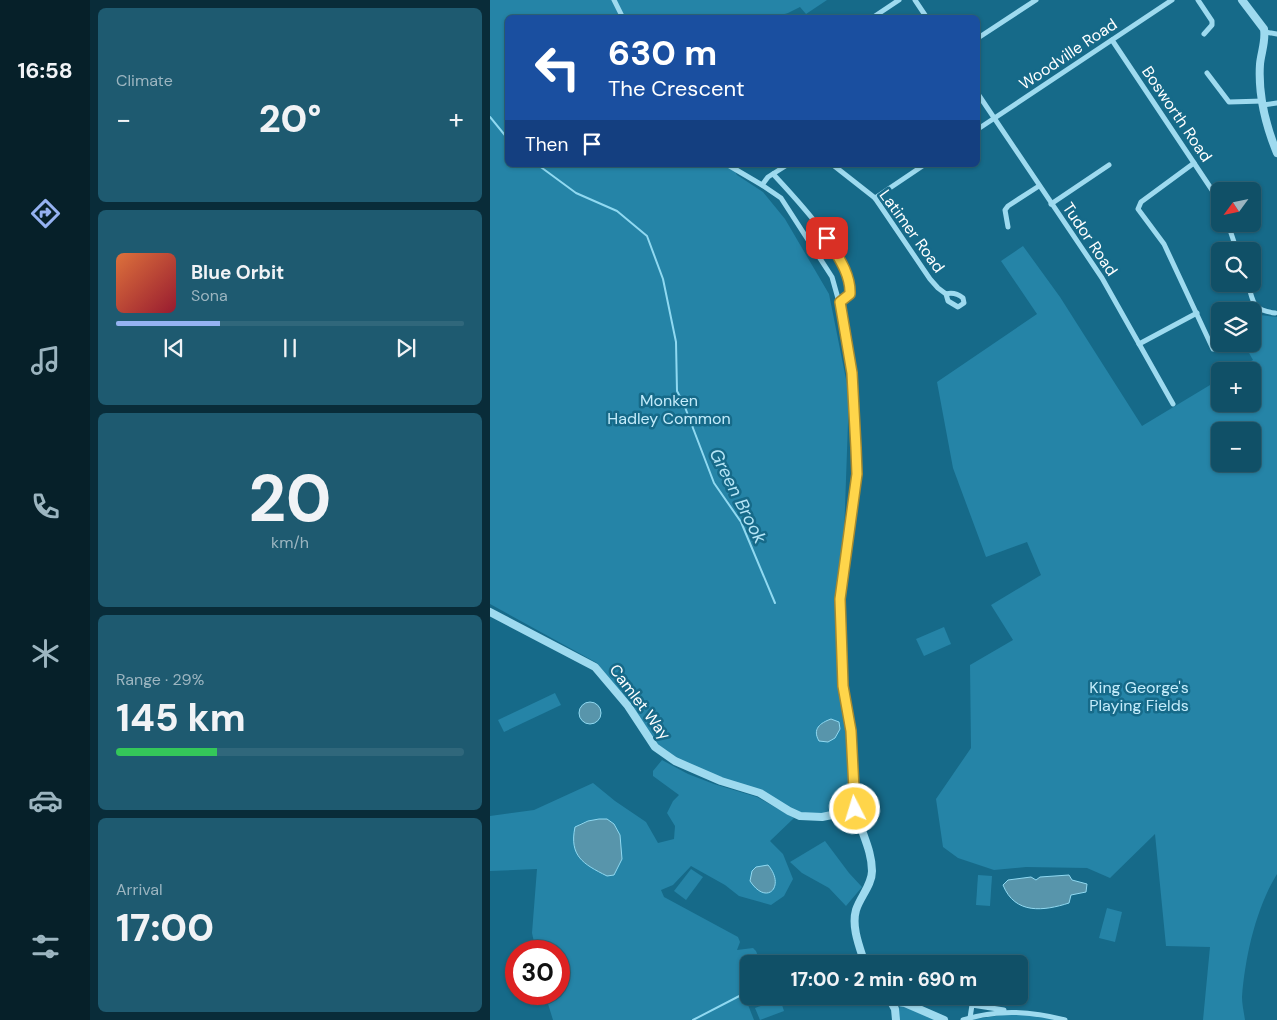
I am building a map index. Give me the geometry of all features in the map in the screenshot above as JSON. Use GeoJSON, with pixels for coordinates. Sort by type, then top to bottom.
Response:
{"type":"FeatureCollection","features":[{"type":"Feature","properties":{"kind":"street"},"geometry":{"type":"LineString","coordinates":[[614,0],[622,15]]}},
{"type":"Feature","properties":{"kind":"street"},"geometry":{"type":"LineString","coordinates":[[876,15],[899,0]]}},
{"type":"Feature","properties":{"kind":"street"},"geometry":{"type":"LineString","coordinates":[[915,0],[924,15]]}},
{"type":"Feature","properties":{"kind":"street"},"geometry":{"type":"LineString","coordinates":[[980,37],[1036,0]]}},
{"type":"Feature","properties":{"kind":"street","name":"Woodville Road"},"geometry":{"type":"LineString","coordinates":[[980,128],[1172,0]]}},
{"type":"Feature","properties":{"kind":"street"},"geometry":{"type":"LineString","coordinates":[[1198,0],[1212,21],[1212,25],[1204,34]]}},
{"type":"Feature","properties":{"kind":"street"},"geometry":{"type":"LineString","coordinates":[[1242,0],[1261,23],[1265,32],[1260,72],[1263,103],[1277,153]]}},
{"type":"Feature","properties":{"kind":"street"},"geometry":{"type":"LineString","coordinates":[[1265,32],[1277,34]]}},
{"type":"Feature","properties":{"kind":"street","name":"Bosworth Road"},"geometry":{"type":"LineString","coordinates":[[1112,40],[1211,188]]}},
{"type":"Feature","properties":{"kind":"street"},"geometry":{"type":"LineString","coordinates":[[1206,73],[1229,102],[1277,103]]}},
{"type":"Feature","properties":{"kind":"street","name":"Tudor Road"},"geometry":{"type":"LineString","coordinates":[[980,97],[1102,278],[1173,404]]}},
{"type":"Feature","properties":{"kind":"street"},"geometry":{"type":"LineString","coordinates":[[1194,163],[1141,202],[1138,210],[1164,244],[1211,344]]}},
{"type":"Feature","properties":{"kind":"street"},"geometry":{"type":"LineString","coordinates":[[1051,204],[1109,165]]}},
{"type":"Feature","properties":{"kind":"street"},"geometry":{"type":"LineString","coordinates":[[731,167],[781,198],[832,277],[840,302],[852,373],[857,474],[840,599],[843,686],[852,740],[854,798],[856,810],[868,844],[872,865],[872,873],[856,912],[855,922],[862,955]]}},
{"type":"Feature","properties":{"kind":"street"},"geometry":{"type":"LineString","coordinates":[[762,185],[764,180],[784,167]]}},
{"type":"Feature","properties":{"kind":"street","name":"Latimer Road"},"geometry":{"type":"LineString","coordinates":[[836,167],[875,198],[930,279],[946,294]]}},
{"type":"Feature","properties":{"kind":"street"},"geometry":{"type":"LineString","coordinates":[[875,198],[921,167]]}},
{"type":"Feature","properties":{"kind":"street"},"geometry":{"type":"LineString","coordinates":[[1102,170],[1106,178]]}},
{"type":"Feature","properties":{"kind":"street"},"geometry":{"type":"LineString","coordinates":[[773,174],[821,228],[846,274],[850,285],[850,294],[840,302]]}},
{"type":"Feature","properties":{"kind":"street"},"geometry":{"type":"LineString","coordinates":[[1008,227],[1002,209],[1039,186]]}},
{"type":"Feature","properties":{"kind":"street"},"geometry":{"type":"LineString","coordinates":[[1250,292],[1255,307],[1276,314]]}},
{"type":"Feature","properties":{"kind":"street"},"geometry":{"type":"LineString","coordinates":[[1139,344],[1197,313]]}},
{"type":"Feature","properties":{"kind":"street","name":"Camlet Way"},"geometry":{"type":"LineString","coordinates":[[490,612],[595,667],[628,706],[655,747],[675,761],[721,781],[760,793],[800,816],[822,817],[856,810]]}},
{"type":"Feature","properties":{"kind":"street"},"geometry":{"type":"LineString","coordinates":[[892,1005],[896,1020]]}},
{"type":"Feature","properties":{"kind":"street"},"geometry":{"type":"LineString","coordinates":[[910,1005],[944,1020]]}},
{"type":"Feature","properties":{"kind":"street"},"geometry":{"type":"LineString","coordinates":[[970,1018],[972,1005],[1040,1014],[1065,1020]]}},
{"type":"Feature","properties":{"kind":"street"},"geometry":{"type":"LineString","coordinates":[[963,1020],[1009,1011]]}},
{"type":"Feature","properties":{"kind":"green space","name":"Monken Hadley Common"},"geometry":{"type":"Polygon","coordinates":[[[490,0],[827,0],[806,14],[800,7],[782,15],[505,15],[505,167],[733,167],[737,175],[763,192],[785,219],[829,294],[849,394],[840,690],[848,732],[851,807],[826,814],[804,814],[677,760],[655,743],[628,703],[597,663],[490,604],[490,0]]]}},
{"type":"Feature","properties":{"kind":"green space","name":"King George's Playing Fields"},"geometry":{"type":"Polygon","coordinates":[[[1023,246],[1060,297],[1142,426],[1211,384],[1211,412],[1261,412],[1261,362],[1249,362],[1253,360],[1248,352],[1261,352],[1261,315],[1277,317],[1277,874],[1257,917],[1249,949],[1242,997],[1245,1020],[1203,1020],[1210,947],[1166,946],[1155,834],[1110,878],[1087,868],[1026,867],[994,870],[958,858],[943,847],[936,799],[971,748],[970,665],[1013,640],[991,605],[1041,575],[1027,542],[986,557],[953,468],[937,382],[1037,314],[1001,261],[1023,246]]]}},
{"type":"Feature","properties":{"kind":"green space"},"geometry":{"type":"Polygon","coordinates":[[[944,627],[951,644],[924,656],[916,639],[944,627]]]}},
{"type":"Feature","properties":{"kind":"green space"},"geometry":{"type":"Polygon","coordinates":[[[555,693],[561,705],[504,732],[498,720],[555,693]]]}},
{"type":"Feature","properties":{"kind":"green space"},"geometry":{"type":"Polygon","coordinates":[[[662,760],[688,774],[757,797],[794,818],[770,841],[783,854],[793,879],[784,896],[771,905],[739,896],[725,885],[691,866],[673,885],[661,890],[664,897],[738,937],[740,942],[737,950],[753,948],[756,951],[758,955],[740,955],[739,982],[740,1005],[748,1005],[754,1020],[553,1020],[548,1005],[570,1005],[570,940],[534,940],[532,933],[537,869],[490,871],[490,816],[534,810],[593,783],[646,822],[658,843],[674,839],[675,826],[667,813],[673,801],[679,795],[653,776],[653,771],[662,760]],[[607,819],[579,824],[614,874],[622,859],[607,819]]]}},
{"type":"Feature","properties":{"kind":"green space"},"geometry":{"type":"Polygon","coordinates":[[[825,841],[862,887],[846,906],[829,888],[802,873],[790,862],[825,841]]]}},
{"type":"Feature","properties":{"kind":"green space"},"geometry":{"type":"Polygon","coordinates":[[[691,869],[703,877],[686,900],[674,891],[691,869]]]}},
{"type":"Feature","properties":{"kind":"green space"},"geometry":{"type":"Polygon","coordinates":[[[978,875],[992,876],[990,906],[976,905],[978,875]]]}},
{"type":"Feature","properties":{"kind":"green space"},"geometry":{"type":"Polygon","coordinates":[[[1107,908],[1122,912],[1115,942],[1099,938],[1107,908]]]}},
{"type":"Feature","properties":{"kind":"green space"},"geometry":{"type":"Polygon","coordinates":[[[763,1005],[782,1005],[784,1011],[760,1020],[755,1008],[763,1005]]]}},
{"type":"Feature","properties":{"kind":"green space"},"geometry":{"type":"Polygon","coordinates":[[[901,1005],[938,1020],[898,1020],[898,1010],[901,1005]]]}},
{"type":"Feature","properties":{"kind":"green space"},"geometry":{"type":"Polygon","coordinates":[[[1009,1014],[1041,1016],[1055,1020],[969,1020],[1009,1014]]]}},
{"type":"Feature","properties":{"kind":"shaded area"},"geometry":{"type":"Polygon","coordinates":[[[590,702],[598,705],[601,713],[598,721],[590,724],[582,721],[579,713],[582,705],[590,702]]]}},
{"type":"Feature","properties":{"kind":"shaded area"},"geometry":{"type":"Polygon","coordinates":[[[831,719],[839,722],[840,729],[835,738],[828,742],[819,741],[816,733],[818,727],[831,719]]]}},
{"type":"Feature","properties":{"kind":"shaded area"},"geometry":{"type":"Polygon","coordinates":[[[607,819],[614,824],[620,835],[622,859],[614,875],[607,876],[585,863],[576,852],[574,845],[575,827],[588,821],[607,819]]]}},
{"type":"Feature","properties":{"kind":"shaded area"},"geometry":{"type":"Polygon","coordinates":[[[768,865],[773,873],[775,886],[768,893],[756,889],[750,881],[752,871],[756,867],[768,865]]]}},
{"type":"Feature","properties":{"kind":"shaded area"},"geometry":{"type":"Polygon","coordinates":[[[1069,875],[1072,880],[1087,884],[1086,892],[1071,895],[1069,903],[1050,908],[1040,909],[1023,906],[1015,902],[1008,895],[1003,885],[1008,880],[1031,877],[1036,880],[1040,877],[1069,875]]]}},
{"type":"Feature","properties":{"kind":"waterway","name":"Green Brook"},"geometry":{"type":"LineString","coordinates":[[490,117],[505,135]]}},
{"type":"Feature","properties":{"kind":"waterway","name":"Green Brook"},"geometry":{"type":"LineString","coordinates":[[541,167],[576,193],[617,211],[647,236],[663,279],[676,342],[677,391],[714,483],[741,522],[775,603]]}},
{"type":"Feature","properties":{"kind":"waterway"},"geometry":{"type":"LineString","coordinates":[[693,1020],[740,996]]}},
{"type":"Feature","properties":{"kind":"route"},"geometry":{"type":"LineString","coordinates":[[827,238],[850,285],[850,294],[840,302],[854,387],[857,474],[840,599],[843,686],[851,731],[855,809]]}}]}
